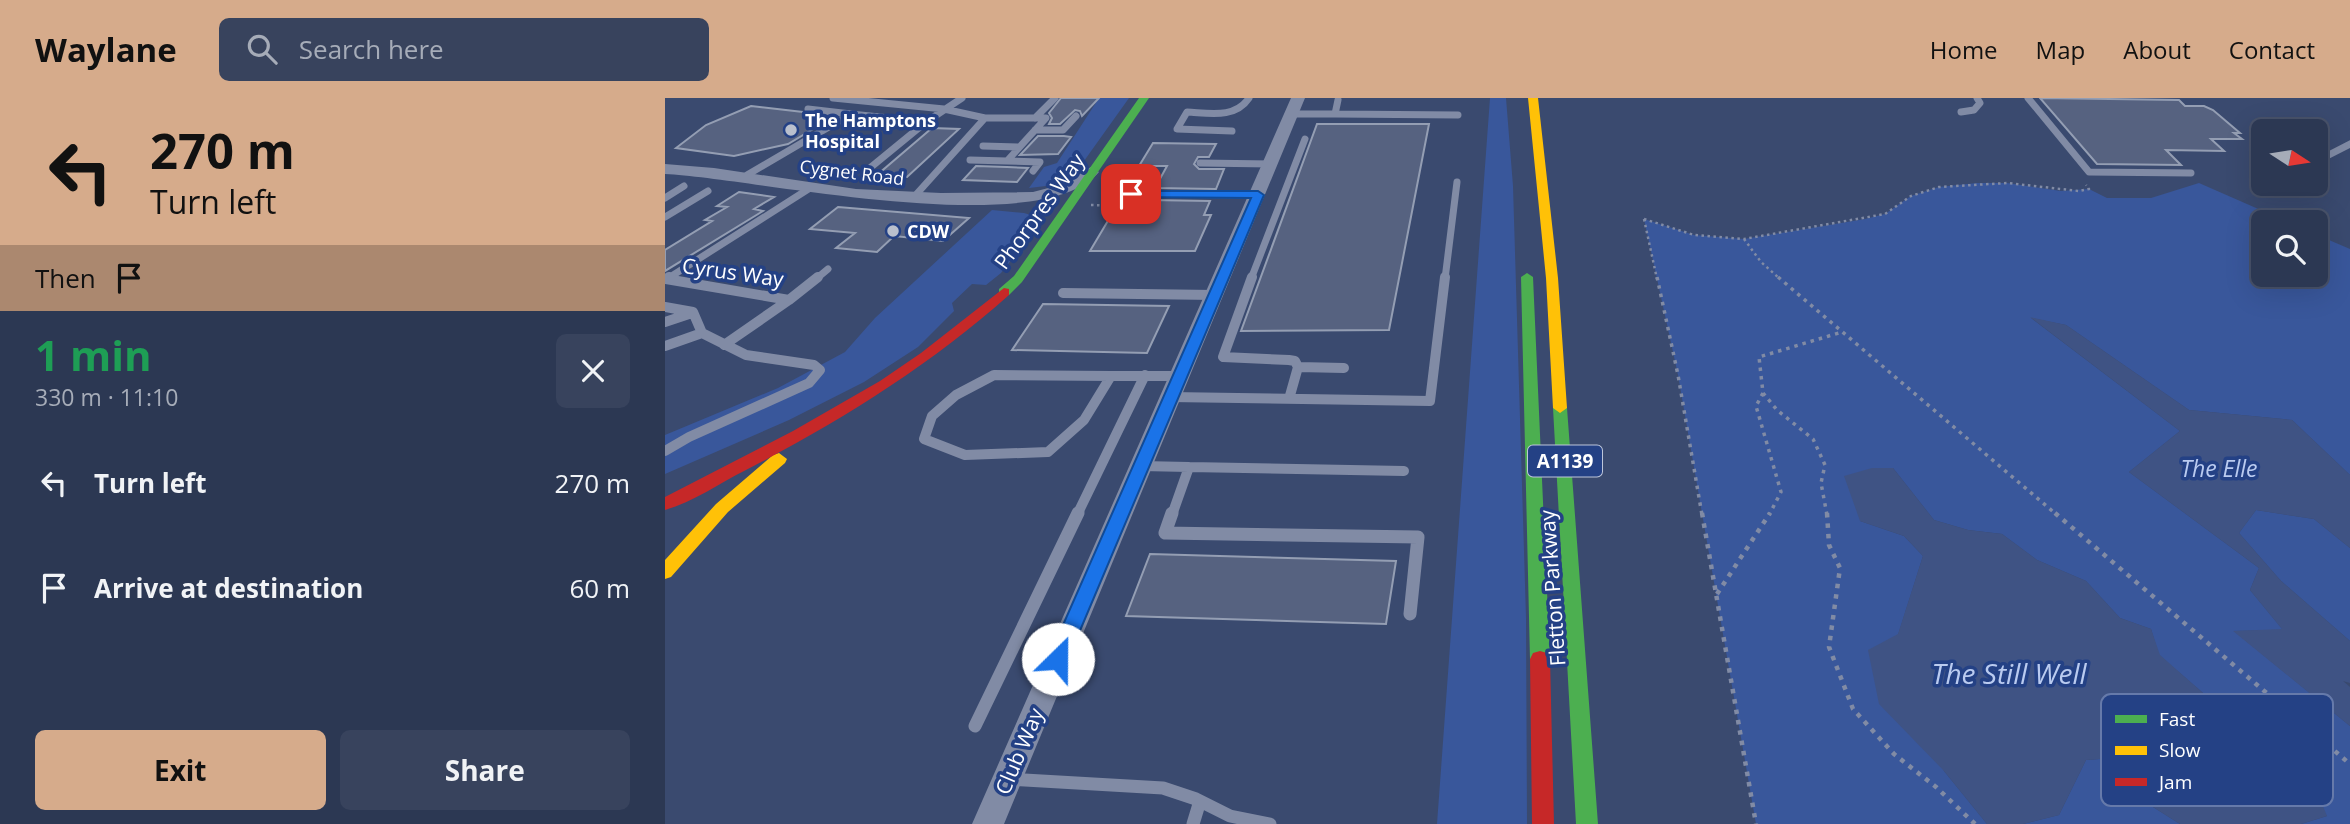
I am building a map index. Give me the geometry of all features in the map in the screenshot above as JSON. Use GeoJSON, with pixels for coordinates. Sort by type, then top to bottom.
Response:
{"type":"FeatureCollection","features":[{"type":"Feature","properties":{"kind":"main road","name":"Phorpres Way"},"geometry":{"type":"LineString","coordinates":[[665,504],[814,429],[966,328],[1018,279],[1145,98]]}},
{"type":"Feature","properties":{"kind":"main road","name":"Fletton Parkway"},"geometry":{"type":"LineString","coordinates":[[1533,98],[1552,278],[1587,824]]}},
{"type":"Feature","properties":{"kind":"main road"},"geometry":{"type":"LineString","coordinates":[[1056,225],[1076,205],[1105,163],[1110,150]]}},
{"type":"Feature","properties":{"kind":"main road","name":"Fletton Parkway"},"geometry":{"type":"LineString","coordinates":[[1526,265],[1539,615],[1543,824]]}},
{"type":"Feature","properties":{"kind":"main road","name":"Phorpres Way"},"geometry":{"type":"LineString","coordinates":[[665,572],[722,508],[814,429]]}},
{"type":"Feature","properties":{"kind":"street","name":"Club Way"},"geometry":{"type":"LineString","coordinates":[[988,824],[1295,106]]}},
{"type":"Feature","properties":{"kind":"street","name":"Cygnet Road"},"geometry":{"type":"LineString","coordinates":[[665,169],[747,175],[810,188],[913,198],[1035,198],[1062,191],[1091,172]]}},
{"type":"Feature","properties":{"kind":"street"},"geometry":{"type":"LineString","coordinates":[[1035,198],[1055,208],[1056,225]]}},
{"type":"Feature","properties":{"kind":"lane"},"geometry":{"type":"LineString","coordinates":[[833,98],[944,109],[985,118],[1046,118],[1007,161]]}},
{"type":"Feature","properties":{"kind":"lane"},"geometry":{"type":"LineString","coordinates":[[865,172],[944,109],[962,98]]}},
{"type":"Feature","properties":{"kind":"lane"},"geometry":{"type":"LineString","coordinates":[[1035,118],[1055,98]]}},
{"type":"Feature","properties":{"kind":"lane"},"geometry":{"type":"LineString","coordinates":[[1232,131],[1177,130],[1187,112],[1235,113],[1243,109],[1249,98]]}},
{"type":"Feature","properties":{"kind":"lane"},"geometry":{"type":"LineString","coordinates":[[1961,112],[1974,110],[1980,103],[1977,98]]}},
{"type":"Feature","properties":{"kind":"lane"},"geometry":{"type":"LineString","coordinates":[[2028,98],[2089,172],[2191,173]]}},
{"type":"Feature","properties":{"kind":"lane"},"geometry":{"type":"LineString","coordinates":[[1335,114],[1338,100]]}},
{"type":"Feature","properties":{"kind":"lane"},"geometry":{"type":"LineString","coordinates":[[1295,106],[1335,114],[1458,115]]}},
{"type":"Feature","properties":{"kind":"lane"},"geometry":{"type":"LineString","coordinates":[[808,109],[889,118]]}},
{"type":"Feature","properties":{"kind":"lane"},"geometry":{"type":"LineString","coordinates":[[747,175],[851,114]]}},
{"type":"Feature","properties":{"kind":"lane"},"geometry":{"type":"LineString","coordinates":[[1035,130],[1063,130],[1076,116]]}},
{"type":"Feature","properties":{"kind":"lane"},"geometry":{"type":"LineString","coordinates":[[913,198],[985,118]]}},
{"type":"Feature","properties":{"kind":"lane"},"geometry":{"type":"LineString","coordinates":[[1289,398],[1298,367],[1295,361],[1223,357],[1223,352],[1305,139]]}},
{"type":"Feature","properties":{"kind":"lane"},"geometry":{"type":"LineString","coordinates":[[2328,155],[2350,144]]}},
{"type":"Feature","properties":{"kind":"lane"},"geometry":{"type":"LineString","coordinates":[[983,146],[1019,147]]}},
{"type":"Feature","properties":{"kind":"lane"},"geometry":{"type":"LineString","coordinates":[[970,160],[1040,162],[1033,171]]}},
{"type":"Feature","properties":{"kind":"lane"},"geometry":{"type":"LineString","coordinates":[[1200,163],[1271,164]]}},
{"type":"Feature","properties":{"kind":"lane"},"geometry":{"type":"LineString","coordinates":[[1170,397],[1430,401],[1457,182]]}},
{"type":"Feature","properties":{"kind":"lane"},"geometry":{"type":"LineString","coordinates":[[665,198],[684,186]]}},
{"type":"Feature","properties":{"kind":"lane","name":"Cyrus Way"},"geometry":{"type":"LineString","coordinates":[[665,279],[810,188]]}},
{"type":"Feature","properties":{"kind":"lane"},"geometry":{"type":"LineString","coordinates":[[665,217],[708,191]]}},
{"type":"Feature","properties":{"kind":"lane"},"geometry":{"type":"LineString","coordinates":[[1131,194],[1258,195]]}},
{"type":"Feature","properties":{"kind":"lane","name":"Cyrus Way"},"geometry":{"type":"LineString","coordinates":[[665,279],[789,300],[828,269]]}},
{"type":"Feature","properties":{"kind":"lane"},"geometry":{"type":"LineString","coordinates":[[1063,293],[1215,295]]}},
{"type":"Feature","properties":{"kind":"lane"},"geometry":{"type":"LineString","coordinates":[[724,345],[789,300]]}},
{"type":"Feature","properties":{"kind":"lane"},"geometry":{"type":"LineString","coordinates":[[665,307],[693,312]]}},
{"type":"Feature","properties":{"kind":"lane"},"geometry":{"type":"LineString","coordinates":[[665,451],[689,437],[809,383],[820,370],[814,365],[746,355],[724,345],[702,333],[693,312]]}},
{"type":"Feature","properties":{"kind":"lane"},"geometry":{"type":"LineString","coordinates":[[665,322],[693,312]]}},
{"type":"Feature","properties":{"kind":"lane"},"geometry":{"type":"LineString","coordinates":[[665,346],[702,333]]}},
{"type":"Feature","properties":{"kind":"lane"},"geometry":{"type":"LineString","coordinates":[[1298,367],[1343,368]]}},
{"type":"Feature","properties":{"kind":"lane"},"geometry":{"type":"LineString","coordinates":[[1111,375],[1084,420],[1048,452],[965,455],[924,439],[932,416],[956,395],[994,375],[1111,375],[1180,376]]}},
{"type":"Feature","properties":{"kind":"lane"},"geometry":{"type":"LineString","coordinates":[[975,726],[1145,376]]}},
{"type":"Feature","properties":{"kind":"lane"},"geometry":{"type":"LineString","coordinates":[[1141,466],[1404,471]]}},
{"type":"Feature","properties":{"kind":"lane"},"geometry":{"type":"LineString","coordinates":[[1189,467],[1165,533],[1418,537],[1410,614]]}},
{"type":"Feature","properties":{"kind":"lane"},"geometry":{"type":"LineString","coordinates":[[1006,779],[1163,789],[1200,801],[1230,816],[1270,824]]}},
{"type":"Feature","properties":{"kind":"lane"},"geometry":{"type":"LineString","coordinates":[[1193,824],[1200,801]]}},
{"type":"Feature","properties":{"kind":"path"},"geometry":{"type":"LineString","coordinates":[[1756,824],[1678,375],[1644,219],[1694,235],[1744,239],[1885,214],[1911,196],[1939,187],[1987,183],[2061,191],[2089,189],[2081,179]]}},
{"type":"Feature","properties":{"kind":"path"},"geometry":{"type":"LineString","coordinates":[[1744,239],[1761,262],[2268,694]]}},
{"type":"Feature","properties":{"kind":"path"},"geometry":{"type":"LineString","coordinates":[[1717,594],[1760,533],[1781,492],[1756,407],[1763,393],[1759,357],[1842,332]]}},
{"type":"Feature","properties":{"kind":"path"},"geometry":{"type":"LineString","coordinates":[[1763,393],[1777,410],[1813,439],[1825,466],[1821,483],[1829,524],[1829,545],[1840,568],[1829,647],[1853,709],[1894,754],[1936,786],[1975,824]]}},
{"type":"Feature","properties":{"kind":"path"},"geometry":{"type":"LineString","coordinates":[[2333,750],[2350,764]]}},
{"type":"Feature","properties":{"kind":"shaded area"},"geometry":{"type":"Polygon","coordinates":[[[1099,98],[1129,98],[1074,175],[1046,186],[1029,188],[1044,167],[1057,163],[1099,98]]]}},
{"type":"Feature","properties":{"kind":"shaded area"},"geometry":{"type":"Polygon","coordinates":[[[1490,98],[1506,98],[1513,186],[1526,618],[1527,824],[1437,824],[1490,98]]]}},
{"type":"Feature","properties":{"kind":"shaded area"},"geometry":{"type":"Polygon","coordinates":[[[2007,183],[2061,191],[2089,189],[2107,198],[2151,198],[2199,183],[2261,210],[2251,210],[2251,287],[2328,287],[2328,240],[2350,249],[2350,475],[2292,420],[2189,410],[2066,325],[2031,318],[2180,431],[2129,472],[2259,568],[2250,590],[2283,630],[2234,631],[2311,694],[2203,693],[2159,655],[2151,629],[2120,618],[2086,581],[2037,560],[2002,534],[1968,530],[1934,520],[1893,468],[1860,521],[1904,536],[1923,556],[1898,635],[1944,771],[1987,824],[1756,824],[1678,375],[1644,219],[1694,235],[1744,239],[1885,214],[1911,196],[1939,187],[2007,183]]]}},
{"type":"Feature","properties":{"kind":"shaded area"},"geometry":{"type":"Polygon","coordinates":[[[992,210],[1024,213],[1044,219],[1001,273],[986,285],[972,284],[952,303],[954,311],[918,347],[864,382],[789,420],[665,474],[665,435],[778,388],[845,352],[875,318],[992,210]]]}},
{"type":"Feature","properties":{"kind":"shaded area"},"geometry":{"type":"Polygon","coordinates":[[[2256,510],[2314,519],[2350,548],[2350,641],[2281,581],[2239,533],[2256,510]]]}},
{"type":"Feature","properties":{"kind":"shaded area"},"geometry":{"type":"Polygon","coordinates":[[[2333,712],[2350,726],[2350,824],[2301,824],[2327,816],[2319,806],[2333,806],[2333,712]]]}},
{"type":"Feature","properties":{"kind":"shaded area"},"geometry":{"type":"Polygon","coordinates":[[[2101,759],[2101,806],[2152,806],[2180,824],[2023,824],[2059,815],[2086,760],[2101,759]]]}},
{"type":"Feature","properties":{"kind":"water","name":"The Elle"},"geometry":{"type":"Polygon","coordinates":[[[2030,317],[2066,325],[2189,410],[2292,420],[2350,475],[2350,548],[2314,519],[2256,510],[2239,533],[2281,581],[2350,641],[2350,683],[2343,681],[2350,687],[2350,726],[2333,712],[2333,694],[2311,694],[2233,631],[2282,629],[2250,590],[2259,568],[2129,472],[2180,431],[2030,317]]]}},
{"type":"Feature","properties":{"kind":"water","name":"The Still Well"},"geometry":{"type":"Polygon","coordinates":[[[1872,468],[1893,468],[1934,520],[1968,530],[2002,534],[2037,560],[2086,581],[2120,618],[2151,629],[2160,655],[2205,694],[2101,694],[2101,759],[2086,760],[2059,815],[2023,824],[1987,824],[1944,771],[1879,704],[1868,650],[1898,634],[1923,556],[1904,536],[1860,521],[1844,476],[1872,468]]]}},
{"type":"Feature","properties":{"kind":"water","name":"The Still Well"},"geometry":{"type":"Polygon","coordinates":[[[2323,806],[2327,816],[2301,824],[2180,824],[2153,807],[2323,806]]]}},
{"type":"Feature","properties":{"kind":"building"},"geometry":{"type":"Polygon","coordinates":[[[1061,98],[1099,98],[1082,116],[1080,111],[1075,110],[1060,124],[1049,124],[1052,118],[1049,113],[1061,98]]]}},
{"type":"Feature","properties":{"kind":"building"},"geometry":{"type":"Polygon","coordinates":[[[2040,98],[2179,100],[2185,106],[2204,106],[2213,110],[2240,133],[2234,133],[2242,139],[2211,139],[2224,151],[2166,150],[2181,165],[2097,164],[2040,98]]]}},
{"type":"Feature","properties":{"kind":"building","name":"The Hamptons Hospital"},"geometry":{"type":"Polygon","coordinates":[[[751,106],[803,112],[809,115],[813,129],[788,144],[734,156],[676,148],[706,125],[751,106]]]}},
{"type":"Feature","properties":{"kind":"building"},"geometry":{"type":"Polygon","coordinates":[[[1317,124],[1429,124],[1389,330],[1241,331],[1317,124]]]}},
{"type":"Feature","properties":{"kind":"building"},"geometry":{"type":"Polygon","coordinates":[[[932,128],[959,129],[907,177],[877,175],[932,128]]]}},
{"type":"Feature","properties":{"kind":"building"},"geometry":{"type":"Polygon","coordinates":[[[1038,136],[1071,137],[1058,154],[1020,155],[1038,136]]]}},
{"type":"Feature","properties":{"kind":"building"},"geometry":{"type":"Polygon","coordinates":[[[1153,143],[1216,144],[1209,157],[1198,157],[1194,164],[1199,169],[1224,169],[1216,189],[1155,188],[1167,166],[1139,166],[1153,143]]]}},
{"type":"Feature","properties":{"kind":"building"},"geometry":{"type":"Polygon","coordinates":[[[976,166],[1028,168],[1017,182],[963,180],[976,166]]]}},
{"type":"Feature","properties":{"kind":"building"},"geometry":{"type":"Polygon","coordinates":[[[739,192],[774,197],[754,209],[763,211],[665,271],[665,250],[712,221],[705,220],[727,207],[717,206],[739,192]]]}},
{"type":"Feature","properties":{"kind":"building"},"geometry":{"type":"Polygon","coordinates":[[[1149,200],[1210,201],[1204,215],[1211,215],[1195,251],[1090,251],[1112,214],[1141,215],[1149,200]]]}},
{"type":"Feature","properties":{"kind":"building","name":"CDW"},"geometry":{"type":"Polygon","coordinates":[[[838,207],[969,218],[943,241],[894,236],[877,252],[836,248],[855,233],[810,229],[838,207]]]}},
{"type":"Feature","properties":{"kind":"building"},"geometry":{"type":"Polygon","coordinates":[[[1043,304],[1169,306],[1147,353],[1012,350],[1043,304]]]}},
{"type":"Feature","properties":{"kind":"building"},"geometry":{"type":"Polygon","coordinates":[[[1150,554],[1396,561],[1386,624],[1126,616],[1150,554]]]}},
{"type":"Feature","properties":{"kind":"traffic: fast"},"geometry":{"type":"LineString","coordinates":[[1004,292],[1018,279],[1144,98]]}},
{"type":"Feature","properties":{"kind":"traffic: fast"},"geometry":{"type":"LineString","coordinates":[[1527,277],[1540,659]]}},
{"type":"Feature","properties":{"kind":"traffic: fast"},"geometry":{"type":"LineString","coordinates":[[1560,408],[1587,824]]}},
{"type":"Feature","properties":{"kind":"traffic: slow"},"geometry":{"type":"LineString","coordinates":[[1533,98],[1552,278],[1560,408]]}},
{"type":"Feature","properties":{"kind":"traffic: slow"},"geometry":{"type":"LineString","coordinates":[[665,572],[722,508],[779,459]]}},
{"type":"Feature","properties":{"kind":"traffic: jam"},"geometry":{"type":"LineString","coordinates":[[665,504],[799,435],[885,384],[926,356],[1004,292]]}},
{"type":"Feature","properties":{"kind":"traffic: jam"},"geometry":{"type":"LineString","coordinates":[[1540,659],[1543,824]]}},
{"type":"Feature","properties":{"kind":"place","name":"The Hamptons Hospital"},"geometry":{"type":"Point","coordinates":[791,130]}},
{"type":"Feature","properties":{"kind":"place","name":"CDW"},"geometry":{"type":"Point","coordinates":[893,231]}},
{"type":"Feature","properties":{"kind":"route"},"geometry":{"type":"LineString","coordinates":[[1058,659],[1258,195],[1131,194]]}}]}
